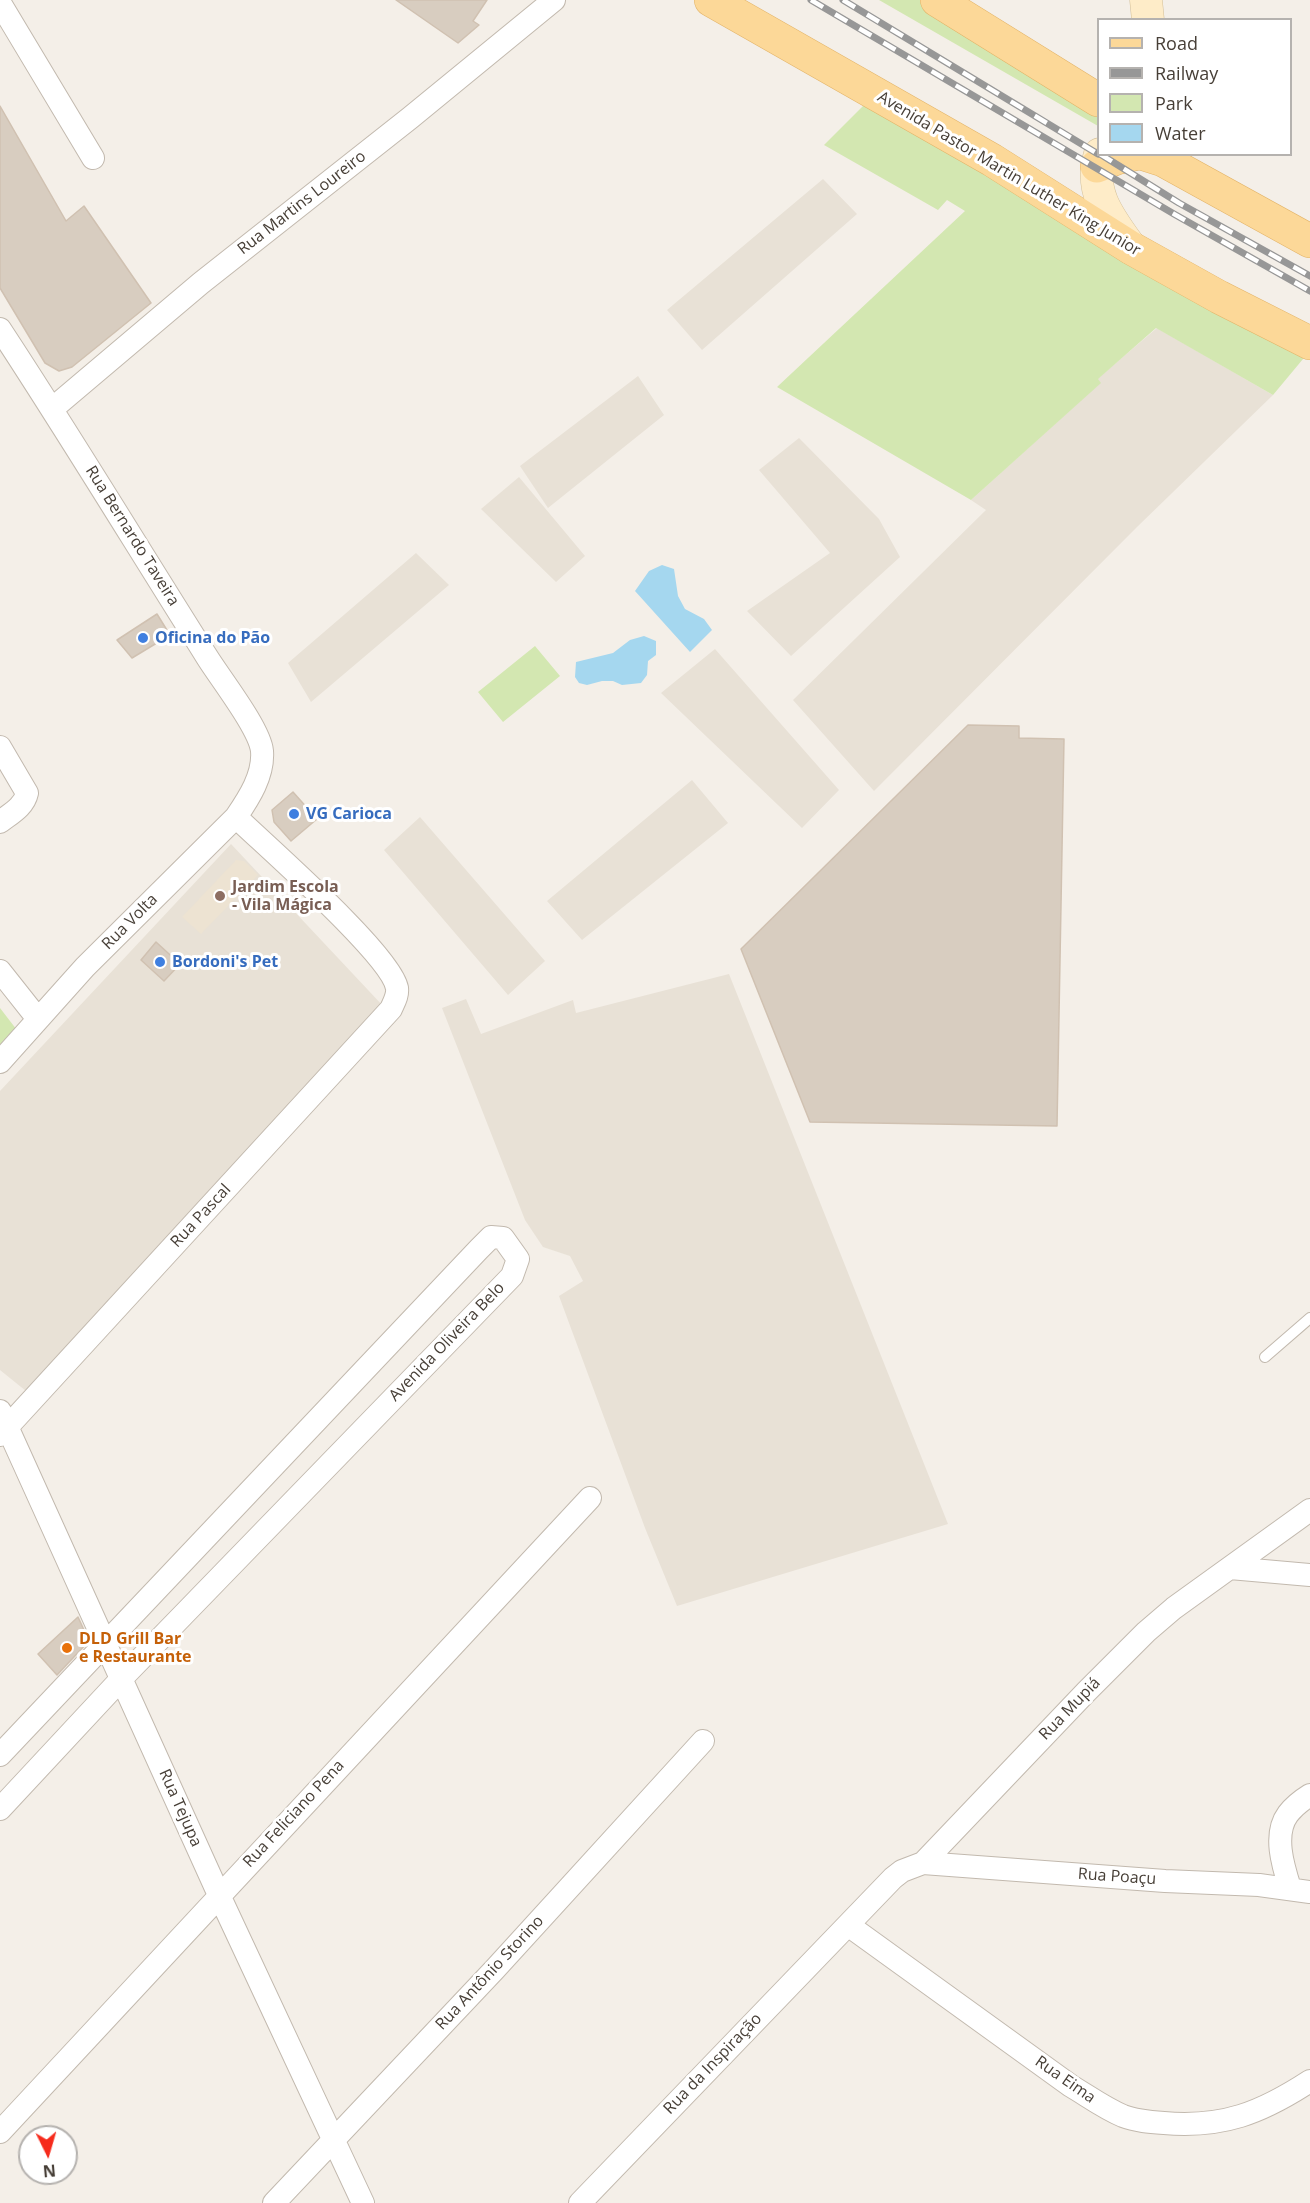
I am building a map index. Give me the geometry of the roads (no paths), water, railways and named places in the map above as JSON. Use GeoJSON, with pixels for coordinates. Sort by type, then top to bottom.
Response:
{"type":"FeatureCollection","features":[{"type":"Feature","properties":{"kind":"main road","name":"Avenida Pastor Martin Luther King Junior"},"geometry":{"type":"LineString","coordinates":[[711,0],[992,160],[1131,248],[1219,297],[1310,343]]}},
{"type":"Feature","properties":{"kind":"main road"},"geometry":{"type":"LineString","coordinates":[[937,0],[1097,99]]}},
{"type":"Feature","properties":{"kind":"main road"},"geometry":{"type":"LineString","coordinates":[[1098,160],[1126,156]]}},
{"type":"Feature","properties":{"kind":"main road"},"geometry":{"type":"LineString","coordinates":[[1150,156],[1163,160],[1310,241]]}},
{"type":"Feature","properties":{"kind":"main road"},"geometry":{"type":"LineString","coordinates":[[1190,156],[1310,229]]}},
{"type":"Feature","properties":{"kind":"street","name":"Rua Martins Loureiro"},"geometry":{"type":"LineString","coordinates":[[52,409],[201,283],[410,118],[554,0]]}},
{"type":"Feature","properties":{"kind":"street"},"geometry":{"type":"LineString","coordinates":[[1146,0],[1148,18]]}},
{"type":"Feature","properties":{"kind":"street"},"geometry":{"type":"LineString","coordinates":[[0,3],[93,158]]}},
{"type":"Feature","properties":{"kind":"street"},"geometry":{"type":"LineString","coordinates":[[1098,160],[1096,188],[1100,202],[1131,248]]}},
{"type":"Feature","properties":{"kind":"street","name":"Rua Bernardo Taveira"},"geometry":{"type":"LineString","coordinates":[[0,330],[257,733],[262,750],[257,780]]}},
{"type":"Feature","properties":{"kind":"street"},"geometry":{"type":"LineString","coordinates":[[0,747],[27,793],[26,800],[0,822]]}},
{"type":"Feature","properties":{"kind":"street","name":"Rua Volta"},"geometry":{"type":"LineString","coordinates":[[0,1062],[85,967],[236,817],[250,797],[257,780]]}},
{"type":"Feature","properties":{"kind":"street","name":"Rua Pascal"},"geometry":{"type":"LineString","coordinates":[[2,1424],[391,1009],[397,994],[397,986],[380,959],[345,921],[236,817]]}},
{"type":"Feature","properties":{"kind":"street"},"geometry":{"type":"LineString","coordinates":[[0,971],[38,1019]]}},
{"type":"Feature","properties":{"kind":"street","name":"Avenida Oliveira Belo"},"geometry":{"type":"LineString","coordinates":[[0,1755],[479,1249],[491,1237],[503,1238],[518,1259],[512,1276],[122,1678],[0,1809]]}},
{"type":"Feature","properties":{"kind":"street","name":"Rua Tejupa"},"geometry":{"type":"LineString","coordinates":[[2,1424],[122,1678],[219,1895],[363,2203]]}},
{"type":"Feature","properties":{"kind":"street","name":"Rua Feliciano Pena"},"geometry":{"type":"LineString","coordinates":[[0,2132],[590,1498]]}},
{"type":"Feature","properties":{"kind":"street","name":"Rua Mupiá"},"geometry":{"type":"LineString","coordinates":[[848,1925],[893,1878],[902,1871],[923,1863],[1146,1632],[1174,1608],[1310,1510]]}},
{"type":"Feature","properties":{"kind":"street"},"geometry":{"type":"LineString","coordinates":[[1230,1568],[1310,1575]]}},
{"type":"Feature","properties":{"kind":"street","name":"Rua Antônio Storino"},"geometry":{"type":"LineString","coordinates":[[274,2203],[495,1969],[703,1741]]}},
{"type":"Feature","properties":{"kind":"street"},"geometry":{"type":"LineString","coordinates":[[1300,1890],[1282,1857],[1281,1833],[1284,1820],[1290,1811],[1310,1795]]}},
{"type":"Feature","properties":{"kind":"street","name":"Rua Poaçu"},"geometry":{"type":"LineString","coordinates":[[923,1863],[1300,1890]]}},
{"type":"Feature","properties":{"kind":"street","name":"Rua Eima"},"geometry":{"type":"LineString","coordinates":[[848,1925],[1071,2086],[1124,2116],[1147,2122],[1176,2124],[1199,2125],[1224,2121],[1246,2116],[1310,2081]]}},
{"type":"Feature","properties":{"kind":"street","name":"Rua da Inspiração"},"geometry":{"type":"LineString","coordinates":[[580,2203],[848,1925]]}},
{"type":"Feature","properties":{"kind":"lane"},"geometry":{"type":"LineString","coordinates":[[1265,1357],[1310,1318]]}},
{"type":"Feature","properties":{"kind":"water"},"geometry":{"type":"Polygon","coordinates":[[[662,565],[674,569],[678,596],[685,609],[704,619],[712,630],[690,652],[635,591],[649,571],[662,565]]]}},
{"type":"Feature","properties":{"kind":"water"},"geometry":{"type":"Polygon","coordinates":[[[644,636],[656,641],[656,655],[648,661],[647,675],[641,683],[622,685],[613,681],[602,681],[587,685],[579,683],[575,677],[576,662],[613,653],[630,640],[644,636]]]}},
{"type":"Feature","properties":{"kind":"railway"},"geometry":{"type":"LineString","coordinates":[[811,0],[1174,214],[1310,291]]}},
{"type":"Feature","properties":{"kind":"railway"},"geometry":{"type":"LineString","coordinates":[[843,0],[1097,153]]}},
{"type":"Feature","properties":{"kind":"railway"},"geometry":{"type":"LineString","coordinates":[[1103,156],[1179,203],[1310,276]]}},
{"type":"Feature","properties":{"kind":"place","name":"Oficina do Pão"},"geometry":{"type":"Point","coordinates":[143,638]}},
{"type":"Feature","properties":{"kind":"place","name":"VG Carioca"},"geometry":{"type":"Point","coordinates":[294,814]}},
{"type":"Feature","properties":{"kind":"place","name":"Jardim Escola - Vila Mágica"},"geometry":{"type":"Point","coordinates":[220,896]}},
{"type":"Feature","properties":{"kind":"place","name":"Bordoni's Pet"},"geometry":{"type":"Point","coordinates":[160,962]}},
{"type":"Feature","properties":{"kind":"place","name":"DLD Grill Bar e Restaurante"},"geometry":{"type":"Point","coordinates":[67,1648]}}]}
